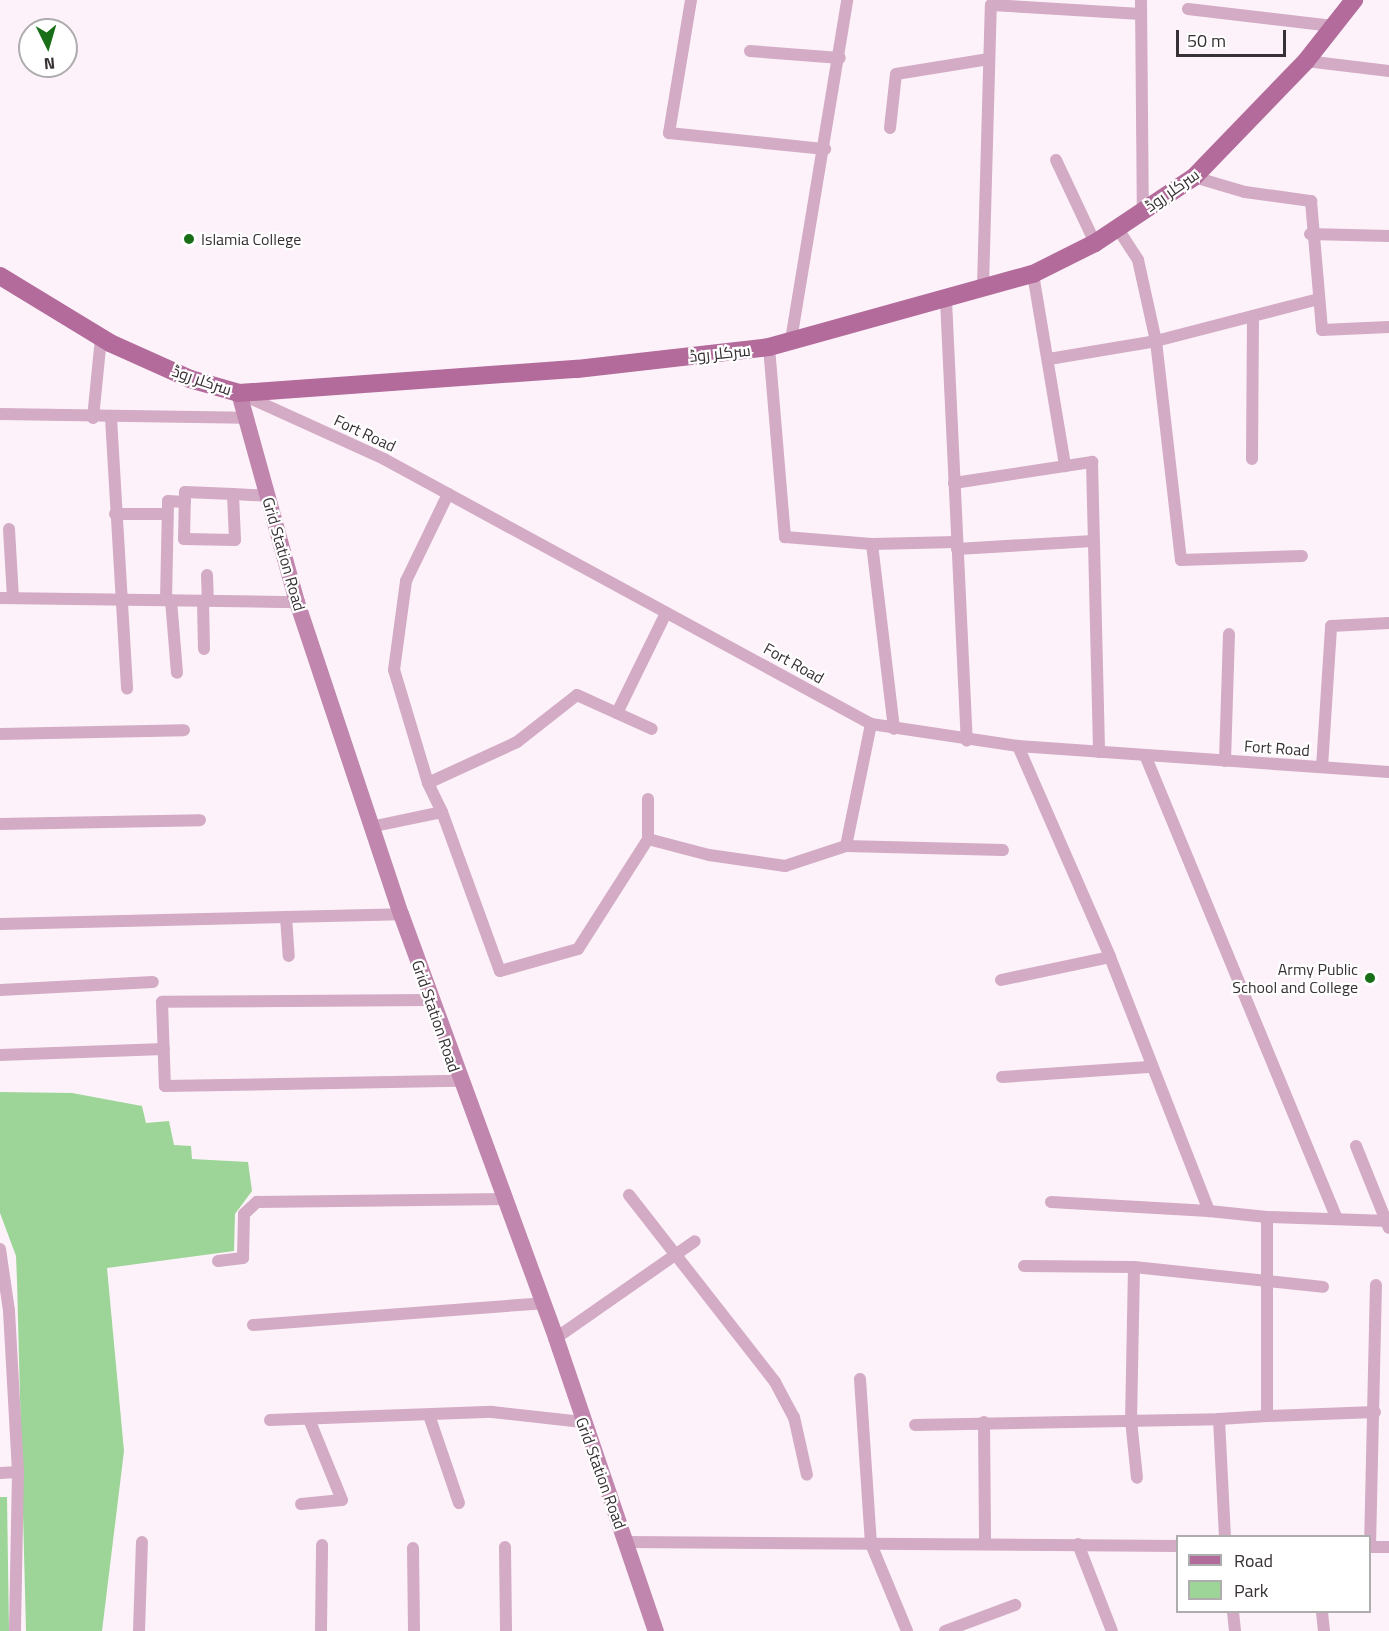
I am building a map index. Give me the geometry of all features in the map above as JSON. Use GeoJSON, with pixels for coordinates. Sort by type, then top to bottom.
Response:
{"type":"FeatureCollection","features":[{"type":"Feature","properties":{"kind":"main road","name":"سرکلر روڈ"},"geometry":{"type":"LineString","coordinates":[[0,276],[101,338],[190,379],[239,393],[578,369],[769,347],[946,300],[983,286],[1034,274],[1095,243],[1194,177],[1306,61],[1354,0]]}},
{"type":"Feature","properties":{"kind":"main road","name":"Grid Station Road"},"geometry":{"type":"LineString","coordinates":[[239,393],[244,418],[297,602],[375,826],[401,914],[459,1081],[506,1199],[556,1338],[582,1422],[627,1542],[656,1631]]}},
{"type":"Feature","properties":{"kind":"street"},"geometry":{"type":"LineString","coordinates":[[691,0],[669,133],[825,148]]}},
{"type":"Feature","properties":{"kind":"street"},"geometry":{"type":"LineString","coordinates":[[792,340],[840,58],[847,0]]}},
{"type":"Feature","properties":{"kind":"street"},"geometry":{"type":"LineString","coordinates":[[1141,0],[1143,210]]}},
{"type":"Feature","properties":{"kind":"street"},"geometry":{"type":"LineString","coordinates":[[983,286],[991,5],[1022,3],[1141,14]]}},
{"type":"Feature","properties":{"kind":"street"},"geometry":{"type":"LineString","coordinates":[[1188,9],[1334,26]]}},
{"type":"Feature","properties":{"kind":"street"},"geometry":{"type":"LineString","coordinates":[[750,51],[840,58]]}},
{"type":"Feature","properties":{"kind":"street"},"geometry":{"type":"LineString","coordinates":[[890,128],[897,74],[989,59]]}},
{"type":"Feature","properties":{"kind":"street"},"geometry":{"type":"LineString","coordinates":[[1306,61],[1389,71]]}},
{"type":"Feature","properties":{"kind":"street"},"geometry":{"type":"LineString","coordinates":[[1056,160],[1095,243]]}},
{"type":"Feature","properties":{"kind":"street"},"geometry":{"type":"LineString","coordinates":[[1194,177],[1245,192],[1311,201],[1310,234],[1322,330],[1389,327]]}},
{"type":"Feature","properties":{"kind":"street"},"geometry":{"type":"LineString","coordinates":[[1118,229],[1138,260],[1156,341],[1181,560],[1302,556]]}},
{"type":"Feature","properties":{"kind":"street"},"geometry":{"type":"LineString","coordinates":[[1310,234],[1389,236]]}},
{"type":"Feature","properties":{"kind":"street"},"geometry":{"type":"LineString","coordinates":[[1034,274],[1065,466]]}},
{"type":"Feature","properties":{"kind":"street"},"geometry":{"type":"LineString","coordinates":[[1049,358],[1156,341],[1318,299]]}},
{"type":"Feature","properties":{"kind":"street"},"geometry":{"type":"LineString","coordinates":[[946,300],[967,740]]}},
{"type":"Feature","properties":{"kind":"street"},"geometry":{"type":"LineString","coordinates":[[1252,459],[1253,316]]}},
{"type":"Feature","properties":{"kind":"street"},"geometry":{"type":"LineString","coordinates":[[93,418],[101,338]]}},
{"type":"Feature","properties":{"kind":"street"},"geometry":{"type":"LineString","coordinates":[[769,347],[785,537],[872,544],[957,545],[1093,541]]}},
{"type":"Feature","properties":{"kind":"street","name":"Fort Road"},"geometry":{"type":"LineString","coordinates":[[239,393],[448,494],[872,724],[1018,746],[1389,772]]}},
{"type":"Feature","properties":{"kind":"street"},"geometry":{"type":"LineString","coordinates":[[0,414],[93,418],[244,418]]}},
{"type":"Feature","properties":{"kind":"street"},"geometry":{"type":"LineString","coordinates":[[111,418],[119,600],[127,689]]}},
{"type":"Feature","properties":{"kind":"street"},"geometry":{"type":"LineString","coordinates":[[954,483],[1092,462],[1099,752]]}},
{"type":"Feature","properties":{"kind":"street"},"geometry":{"type":"LineString","coordinates":[[233,494],[235,540],[184,539],[185,492],[233,494],[267,496]]}},
{"type":"Feature","properties":{"kind":"street"},"geometry":{"type":"LineString","coordinates":[[448,494],[406,581],[394,670],[429,783],[442,812],[500,971],[578,949],[648,839],[648,799]]}},
{"type":"Feature","properties":{"kind":"street"},"geometry":{"type":"LineString","coordinates":[[177,673],[169,600],[167,514],[168,501],[185,501]]}},
{"type":"Feature","properties":{"kind":"street"},"geometry":{"type":"LineString","coordinates":[[115,514],[167,514]]}},
{"type":"Feature","properties":{"kind":"street"},"geometry":{"type":"LineString","coordinates":[[9,529],[6,598],[297,602]]}},
{"type":"Feature","properties":{"kind":"street"},"geometry":{"type":"LineString","coordinates":[[872,544],[894,729]]}},
{"type":"Feature","properties":{"kind":"street"},"geometry":{"type":"LineString","coordinates":[[204,649],[207,575]]}},
{"type":"Feature","properties":{"kind":"street"},"geometry":{"type":"LineString","coordinates":[[617,713],[666,613]]}},
{"type":"Feature","properties":{"kind":"street"},"geometry":{"type":"LineString","coordinates":[[1322,767],[1331,626],[1389,623]]}},
{"type":"Feature","properties":{"kind":"street"},"geometry":{"type":"LineString","coordinates":[[1225,761],[1229,634]]}},
{"type":"Feature","properties":{"kind":"street"},"geometry":{"type":"LineString","coordinates":[[429,783],[517,742],[577,695],[652,729]]}},
{"type":"Feature","properties":{"kind":"street"},"geometry":{"type":"LineString","coordinates":[[846,846],[872,724]]}},
{"type":"Feature","properties":{"kind":"street"},"geometry":{"type":"LineString","coordinates":[[0,734],[184,730]]}},
{"type":"Feature","properties":{"kind":"street"},"geometry":{"type":"LineString","coordinates":[[1018,746],[1110,957],[1149,1067],[1209,1211]]}},
{"type":"Feature","properties":{"kind":"street"},"geometry":{"type":"LineString","coordinates":[[1145,755],[1337,1219]]}},
{"type":"Feature","properties":{"kind":"street"},"geometry":{"type":"LineString","coordinates":[[375,826],[442,812]]}},
{"type":"Feature","properties":{"kind":"street"},"geometry":{"type":"LineString","coordinates":[[0,824],[200,820]]}},
{"type":"Feature","properties":{"kind":"street"},"geometry":{"type":"LineString","coordinates":[[648,839],[709,855],[784,866],[846,846],[1004,850]]}},
{"type":"Feature","properties":{"kind":"street"},"geometry":{"type":"LineString","coordinates":[[0,924],[401,914]]}},
{"type":"Feature","properties":{"kind":"street"},"geometry":{"type":"LineString","coordinates":[[286,916],[289,956]]}},
{"type":"Feature","properties":{"kind":"street"},"geometry":{"type":"LineString","coordinates":[[1001,980],[1110,957]]}},
{"type":"Feature","properties":{"kind":"street"},"geometry":{"type":"LineString","coordinates":[[0,990],[153,981]]}},
{"type":"Feature","properties":{"kind":"street"},"geometry":{"type":"LineString","coordinates":[[430,1000],[162,1002],[165,1086],[459,1081]]}},
{"type":"Feature","properties":{"kind":"street"},"geometry":{"type":"LineString","coordinates":[[0,1055],[164,1049]]}},
{"type":"Feature","properties":{"kind":"street"},"geometry":{"type":"LineString","coordinates":[[1002,1077],[1149,1067]]}},
{"type":"Feature","properties":{"kind":"street"},"geometry":{"type":"LineString","coordinates":[[1052,1202],[1388,1224],[1356,1146]]}},
{"type":"Feature","properties":{"kind":"street"},"geometry":{"type":"LineString","coordinates":[[628,1195],[673,1257],[775,1382],[794,1418],[807,1475]]}},
{"type":"Feature","properties":{"kind":"street"},"geometry":{"type":"LineString","coordinates":[[218,1261],[243,1258],[244,1214],[257,1203],[506,1199]]}},
{"type":"Feature","properties":{"kind":"street"},"geometry":{"type":"LineString","coordinates":[[1267,1217],[1270,1282],[1267,1416]]}},
{"type":"Feature","properties":{"kind":"street"},"geometry":{"type":"LineString","coordinates":[[556,1338],[695,1241]]}},
{"type":"Feature","properties":{"kind":"street"},"geometry":{"type":"LineString","coordinates":[[0,1249],[3,1274],[6,1397],[18,1472],[15,1631]]}},
{"type":"Feature","properties":{"kind":"street"},"geometry":{"type":"LineString","coordinates":[[1024,1266],[1134,1267],[1323,1287]]}},
{"type":"Feature","properties":{"kind":"street"},"geometry":{"type":"LineString","coordinates":[[1134,1267],[1131,1420],[1137,1478]]}},
{"type":"Feature","properties":{"kind":"street"},"geometry":{"type":"LineString","coordinates":[[1370,1535],[1375,1412],[1376,1286]]}},
{"type":"Feature","properties":{"kind":"street"},"geometry":{"type":"LineString","coordinates":[[253,1324],[543,1303]]}},
{"type":"Feature","properties":{"kind":"street"},"geometry":{"type":"LineString","coordinates":[[860,1379],[871,1544],[907,1631]]}},
{"type":"Feature","properties":{"kind":"street"},"geometry":{"type":"LineString","coordinates":[[270,1420],[492,1412],[582,1422]]}},
{"type":"Feature","properties":{"kind":"street"},"geometry":{"type":"LineString","coordinates":[[915,1425],[1219,1419],[1375,1412]]}},
{"type":"Feature","properties":{"kind":"street"},"geometry":{"type":"LineString","coordinates":[[429,1415],[459,1503]]}},
{"type":"Feature","properties":{"kind":"street"},"geometry":{"type":"LineString","coordinates":[[301,1504],[342,1500],[309,1419]]}},
{"type":"Feature","properties":{"kind":"street"},"geometry":{"type":"LineString","coordinates":[[1219,1419],[1225,1535]]}},
{"type":"Feature","properties":{"kind":"street"},"geometry":{"type":"LineString","coordinates":[[984,1422],[985,1544]]}},
{"type":"Feature","properties":{"kind":"street"},"geometry":{"type":"LineString","coordinates":[[0,1473],[18,1472]]}},
{"type":"Feature","properties":{"kind":"street"},"geometry":{"type":"LineString","coordinates":[[139,1631],[142,1542]]}},
{"type":"Feature","properties":{"kind":"street"},"geometry":{"type":"LineString","coordinates":[[627,1542],[1176,1546]]}},
{"type":"Feature","properties":{"kind":"street"},"geometry":{"type":"LineString","coordinates":[[1078,1544],[1112,1631]]}},
{"type":"Feature","properties":{"kind":"street"},"geometry":{"type":"LineString","coordinates":[[321,1631],[322,1545]]}},
{"type":"Feature","properties":{"kind":"street"},"geometry":{"type":"LineString","coordinates":[[1371,1546],[1389,1547]]}},
{"type":"Feature","properties":{"kind":"street"},"geometry":{"type":"LineString","coordinates":[[505,1547],[506,1631]]}},
{"type":"Feature","properties":{"kind":"street"},"geometry":{"type":"LineString","coordinates":[[413,1548],[414,1631]]}},
{"type":"Feature","properties":{"kind":"street"},"geometry":{"type":"LineString","coordinates":[[945,1631],[1015,1605]]}},
{"type":"Feature","properties":{"kind":"street"},"geometry":{"type":"LineString","coordinates":[[1233,1613],[1235,1631]]}},
{"type":"Feature","properties":{"kind":"street"},"geometry":{"type":"LineString","coordinates":[[1322,1613],[1324,1631]]}},
{"type":"Feature","properties":{"kind":"green space"},"geometry":{"type":"Polygon","coordinates":[[[0,1092],[72,1093],[142,1106],[146,1123],[169,1121],[174,1145],[191,1146],[192,1159],[248,1162],[252,1191],[235,1214],[234,1251],[107,1268],[124,1451],[102,1631],[26,1631],[16,1256],[0,1213],[0,1092]]]}},
{"type":"Feature","properties":{"kind":"green space"},"geometry":{"type":"Polygon","coordinates":[[[0,1497],[7,1497],[9,1631],[0,1631],[0,1497]]]}},
{"type":"Feature","properties":{"kind":"place","name":"Islamia College"},"geometry":{"type":"Point","coordinates":[189,239]}},
{"type":"Feature","properties":{"kind":"place","name":"Army Public School and College"},"geometry":{"type":"Point","coordinates":[1370,978]}}]}
